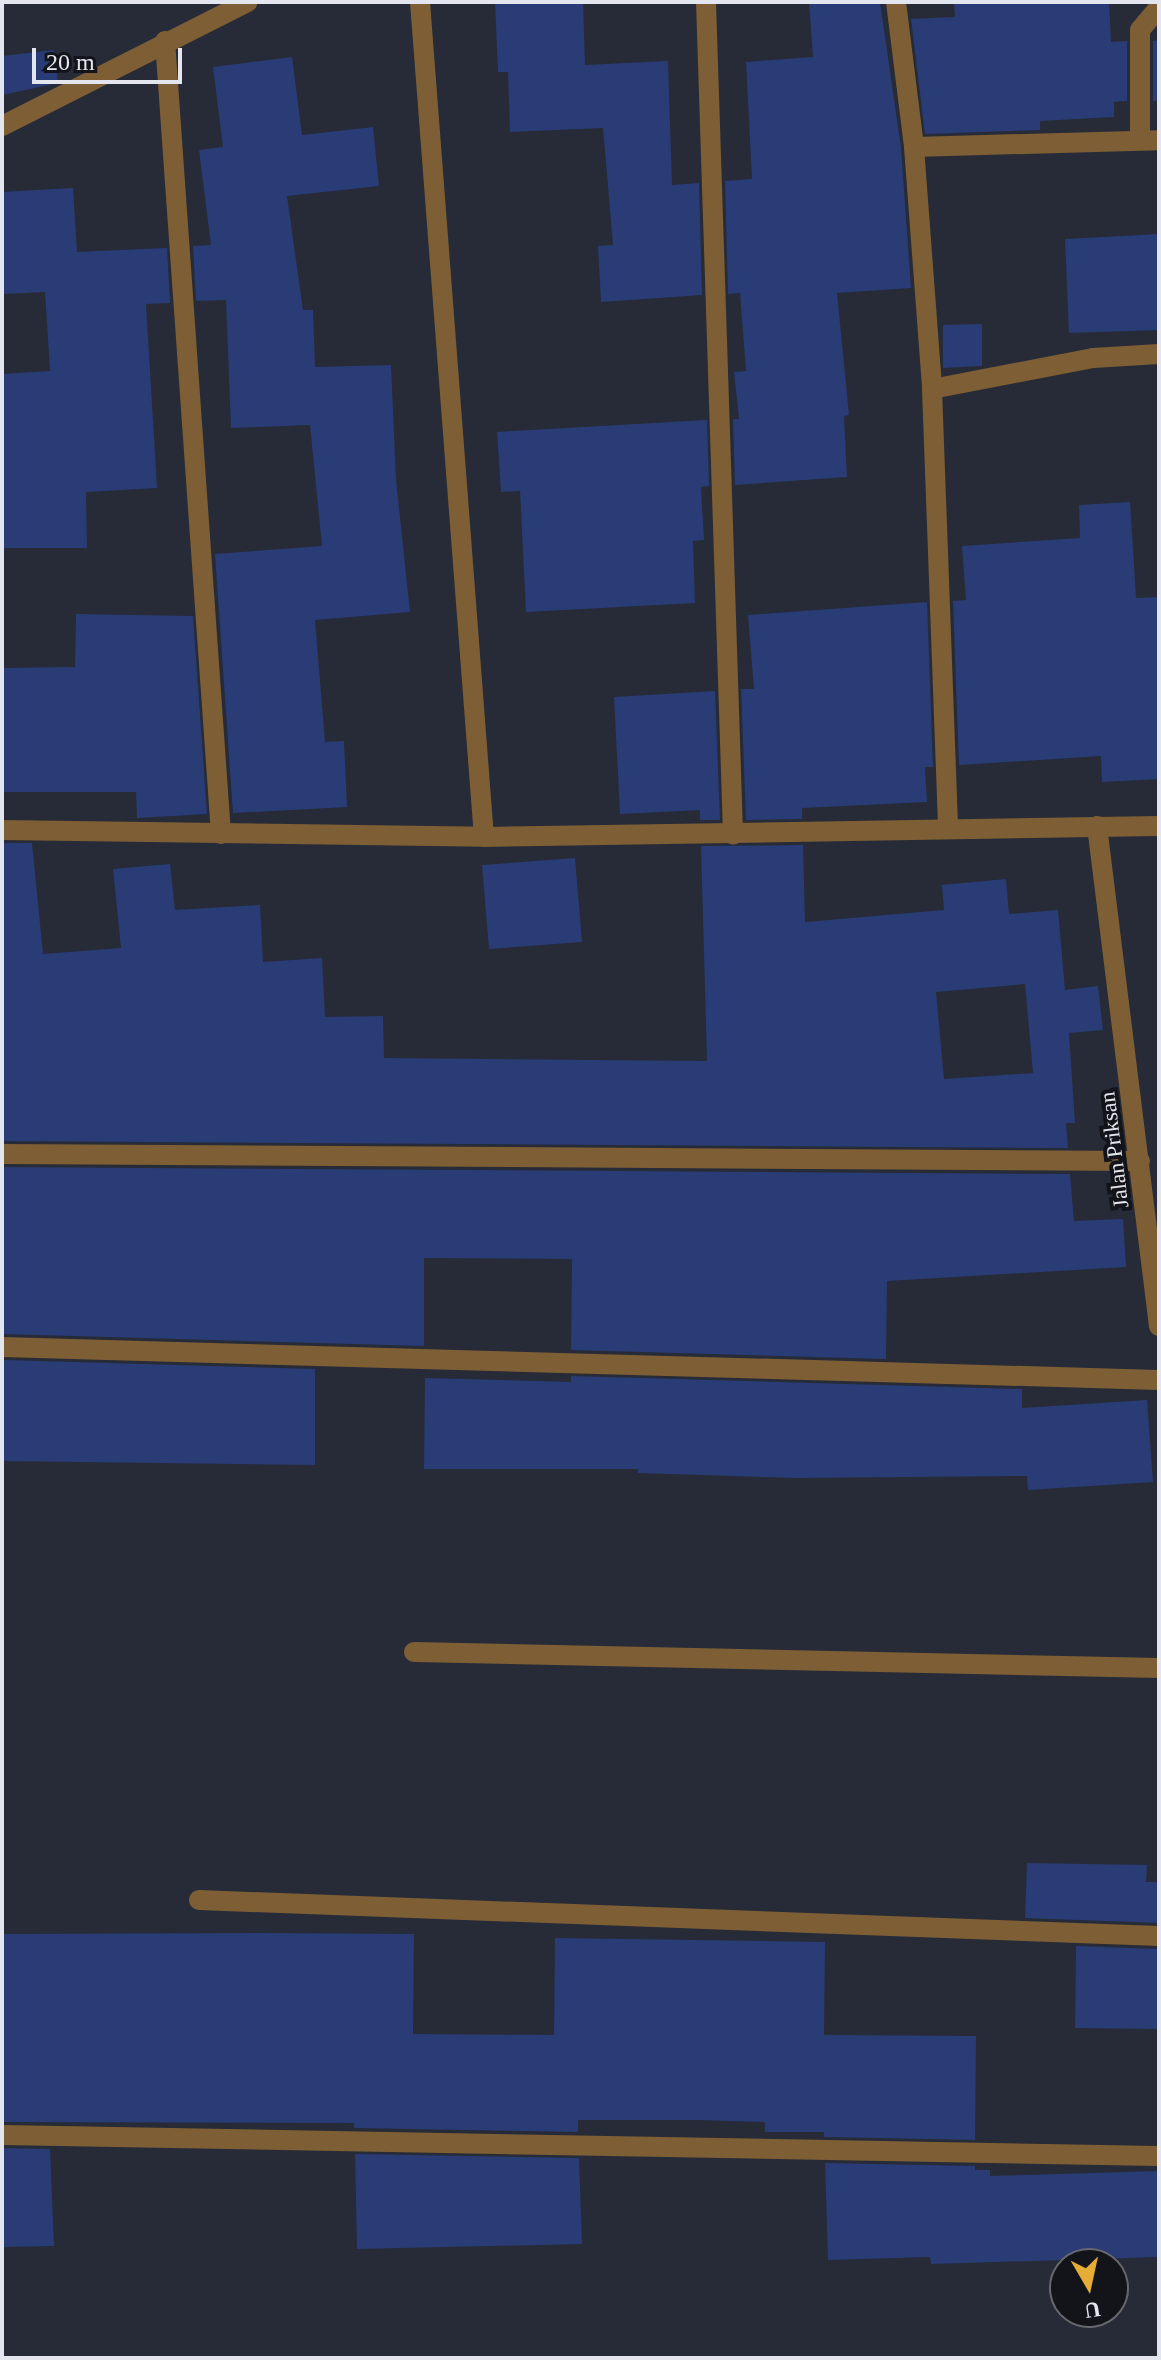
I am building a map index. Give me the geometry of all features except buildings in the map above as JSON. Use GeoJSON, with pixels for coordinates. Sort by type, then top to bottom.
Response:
{"type":"FeatureCollection","features":[{"type":"Feature","properties":{"kind":"street"},"geometry":{"type":"LineString","coordinates":[[2,126],[247,2]]}},
{"type":"Feature","properties":{"kind":"street"},"geometry":{"type":"LineString","coordinates":[[420,2],[484,837]]}},
{"type":"Feature","properties":{"kind":"street"},"geometry":{"type":"LineString","coordinates":[[706,2],[733,835]]}},
{"type":"Feature","properties":{"kind":"street"},"geometry":{"type":"LineString","coordinates":[[896,2],[914,147],[932,389],[948,827]]}},
{"type":"Feature","properties":{"kind":"street"},"geometry":{"type":"LineString","coordinates":[[914,147],[1150,140],[1140,30],[1159,7]]}},
{"type":"Feature","properties":{"kind":"street"},"geometry":{"type":"LineString","coordinates":[[165,41],[221,834]]}},
{"type":"Feature","properties":{"kind":"street"},"geometry":{"type":"LineString","coordinates":[[932,389],[1093,358],[1159,354]]}},
{"type":"Feature","properties":{"kind":"street","name":"Jalan Priksan"},"geometry":{"type":"LineString","coordinates":[[1097,826],[1159,1326]]}},
{"type":"Feature","properties":{"kind":"street"},"geometry":{"type":"LineString","coordinates":[[2,830],[484,837],[733,835],[948,827],[1159,826]]}},
{"type":"Feature","properties":{"kind":"street"},"geometry":{"type":"LineString","coordinates":[[2,1154],[1140,1161]]}},
{"type":"Feature","properties":{"kind":"street"},"geometry":{"type":"LineString","coordinates":[[2,1347],[1159,1380]]}},
{"type":"Feature","properties":{"kind":"street"},"geometry":{"type":"LineString","coordinates":[[414,1652],[1159,1668]]}},
{"type":"Feature","properties":{"kind":"street"},"geometry":{"type":"LineString","coordinates":[[199,1900],[1159,1936]]}},
{"type":"Feature","properties":{"kind":"street"},"geometry":{"type":"LineString","coordinates":[[2,2135],[1159,2156]]}}]}
